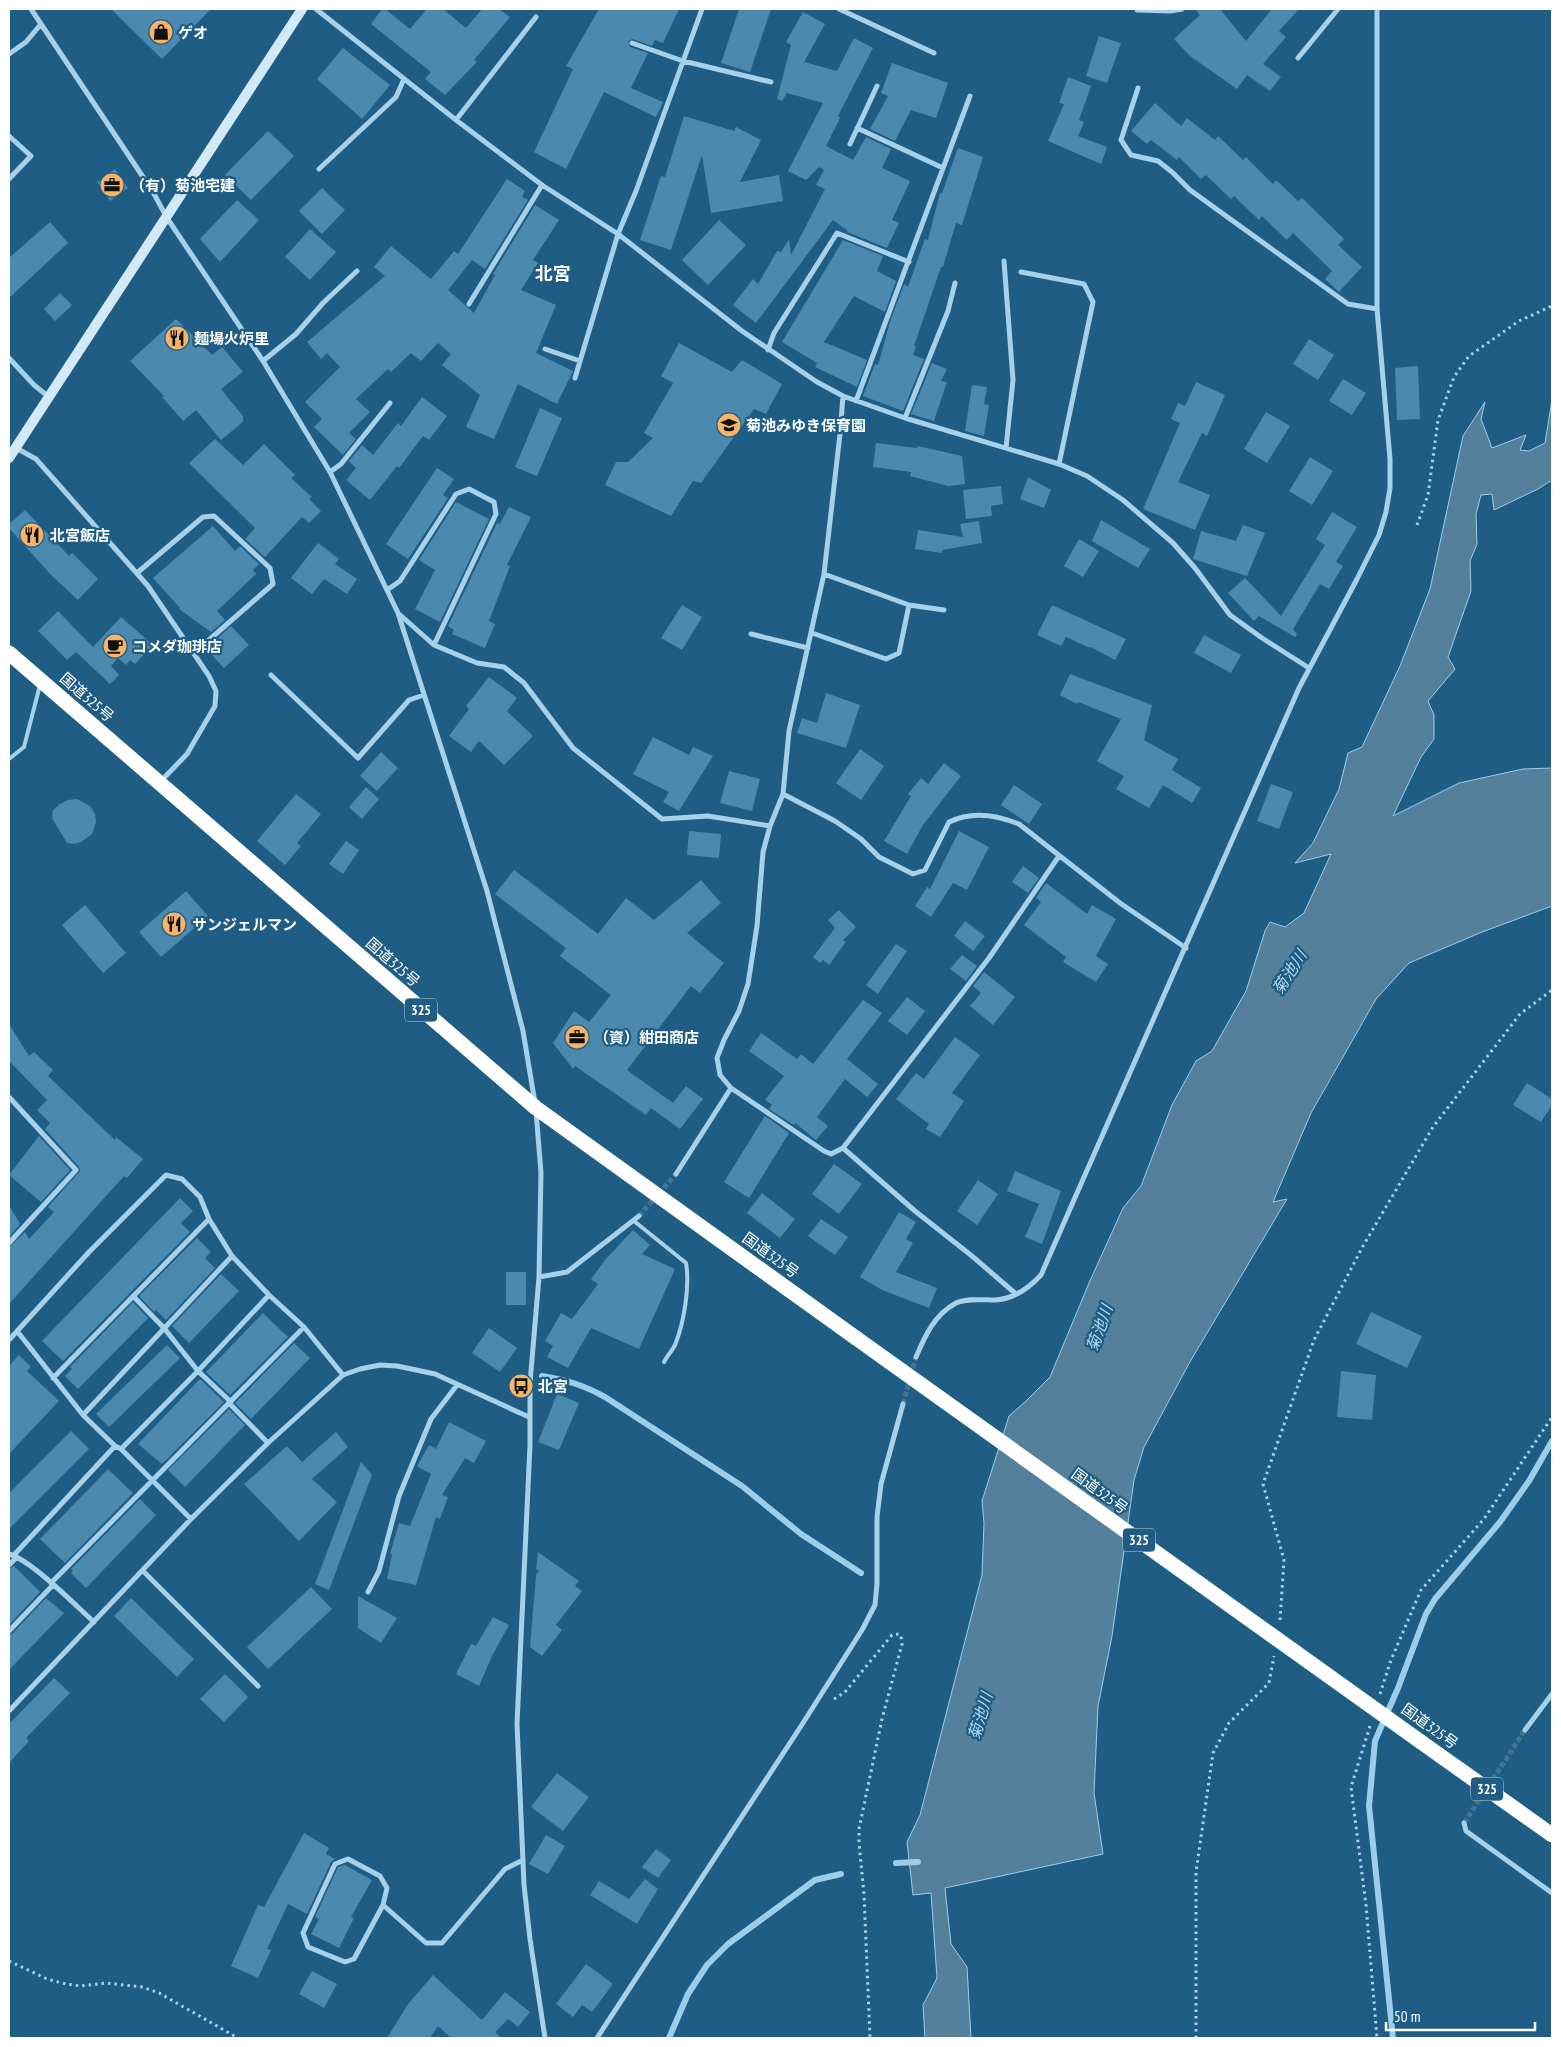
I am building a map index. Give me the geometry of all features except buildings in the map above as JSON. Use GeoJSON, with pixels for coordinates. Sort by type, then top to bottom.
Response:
{"type":"FeatureCollection","features":[{"type":"Feature","properties":{"kind":"highway","name":"国道325号"},"geometry":{"type":"LineString","coordinates":[[9,653],[536,1108],[1552,1835]]}},
{"type":"Feature","properties":{"kind":"street"},"geometry":{"type":"LineString","coordinates":[[31,9],[263,361],[330,472],[387,590],[398,614],[487,890],[523,1031],[536,1108],[541,1173],[539,1277],[529,1418],[530,1446],[517,1724],[523,1860],[530,1939],[545,2038]]}},
{"type":"Feature","properties":{"kind":"street"},"geometry":{"type":"LineString","coordinates":[[9,458],[302,9]]}},
{"type":"Feature","properties":{"kind":"street"},"geometry":{"type":"LineString","coordinates":[[316,9],[456,120],[542,185],[618,234],[768,350],[817,382],[842,396],[856,401],[905,418],[1059,464],[1087,476],[1122,500],[1174,543],[1230,615],[1309,668]]}},
{"type":"Feature","properties":{"kind":"street"},"geometry":{"type":"LineString","coordinates":[[575,378],[618,234],[636,191],[702,9]]}},
{"type":"Feature","properties":{"kind":"street"},"geometry":{"type":"LineString","coordinates":[[839,9],[934,53]]}},
{"type":"Feature","properties":{"kind":"street"},"geometry":{"type":"LineString","coordinates":[[1137,10],[1170,11],[1182,9]]}},
{"type":"Feature","properties":{"kind":"street"},"geometry":{"type":"LineString","coordinates":[[1298,58],[1338,9]]}},
{"type":"Feature","properties":{"kind":"street"},"geometry":{"type":"LineString","coordinates":[[916,1358],[926,1331],[957,1302],[998,1300],[1016,1294],[1031,1286],[1041,1275],[1309,668],[1358,579],[1379,535],[1386,512],[1390,488],[1390,458],[1377,309],[1377,9]]}},
{"type":"Feature","properties":{"kind":"street"},"geometry":{"type":"LineString","coordinates":[[456,120],[536,17]]}},
{"type":"Feature","properties":{"kind":"street"},"geometry":{"type":"LineString","coordinates":[[9,54],[26,42],[41,24]]}},
{"type":"Feature","properties":{"kind":"street"},"geometry":{"type":"LineString","coordinates":[[632,43],[683,61],[771,82]]}},
{"type":"Feature","properties":{"kind":"street"},"geometry":{"type":"LineString","coordinates":[[319,169],[396,97],[404,79]]}},
{"type":"Feature","properties":{"kind":"street"},"geometry":{"type":"LineString","coordinates":[[850,144],[877,86]]}},
{"type":"Feature","properties":{"kind":"street"},"geometry":{"type":"LineString","coordinates":[[1138,88],[1121,140],[1131,155],[1158,161],[1190,190],[1348,304],[1377,309]]}},
{"type":"Feature","properties":{"kind":"street"},"geometry":{"type":"LineString","coordinates":[[856,401],[970,96]]}},
{"type":"Feature","properties":{"kind":"street"},"geometry":{"type":"LineString","coordinates":[[857,128],[943,168]]}},
{"type":"Feature","properties":{"kind":"street"},"geometry":{"type":"LineString","coordinates":[[9,136],[31,156],[9,179]]}},
{"type":"Feature","properties":{"kind":"street"},"geometry":{"type":"LineString","coordinates":[[469,304],[542,185]]}},
{"type":"Feature","properties":{"kind":"street"},"geometry":{"type":"LineString","coordinates":[[768,350],[774,333],[837,233],[909,262]]}},
{"type":"Feature","properties":{"kind":"street"},"geometry":{"type":"LineString","coordinates":[[1004,261],[1013,380],[1006,448]]}},
{"type":"Feature","properties":{"kind":"street"},"geometry":{"type":"LineString","coordinates":[[263,361],[296,334],[323,303],[357,271]]}},
{"type":"Feature","properties":{"kind":"street"},"geometry":{"type":"LineString","coordinates":[[1021,272],[1084,284],[1093,302],[1059,464]]}},
{"type":"Feature","properties":{"kind":"street"},"geometry":{"type":"LineString","coordinates":[[905,418],[948,311],[955,283]]}},
{"type":"Feature","properties":{"kind":"street"},"geometry":{"type":"LineString","coordinates":[[545,349],[580,361]]}},
{"type":"Feature","properties":{"kind":"street"},"geometry":{"type":"LineString","coordinates":[[9,358],[34,385],[49,397]]}},
{"type":"Feature","properties":{"kind":"street"},"geometry":{"type":"LineString","coordinates":[[842,396],[840,443],[824,574],[789,731],[783,794],[770,826],[763,852],[757,926],[748,984],[739,1011],[717,1058],[720,1075],[731,1088],[824,1150],[831,1154],[843,1148],[989,958],[1059,856]]}},
{"type":"Feature","properties":{"kind":"street"},"geometry":{"type":"LineString","coordinates":[[330,472],[341,464],[390,403]]}},
{"type":"Feature","properties":{"kind":"street"},"geometry":{"type":"LineString","coordinates":[[16,448],[36,459],[148,586],[209,676],[216,691],[216,706],[187,754],[159,783]]}},
{"type":"Feature","properties":{"kind":"street"},"geometry":{"type":"LineString","coordinates":[[387,590],[400,581],[456,494],[469,489],[494,502],[496,514],[434,645]]}},
{"type":"Feature","properties":{"kind":"street"},"geometry":{"type":"LineString","coordinates":[[136,573],[203,517],[214,516],[270,568],[273,584],[194,653]]}},
{"type":"Feature","properties":{"kind":"street"},"geometry":{"type":"LineString","coordinates":[[824,574],[909,605],[944,610]]}},
{"type":"Feature","properties":{"kind":"street"},"geometry":{"type":"LineString","coordinates":[[812,633],[886,659],[899,653],[909,605]]}},
{"type":"Feature","properties":{"kind":"street"},"geometry":{"type":"LineString","coordinates":[[398,614],[434,645],[477,663],[504,667],[524,684],[573,748],[662,819],[708,816],[770,826]]}},
{"type":"Feature","properties":{"kind":"street"},"geometry":{"type":"LineString","coordinates":[[751,634],[808,648]]}},
{"type":"Feature","properties":{"kind":"street"},"geometry":{"type":"LineString","coordinates":[[271,675],[358,758],[409,700],[424,694]]}},
{"type":"Feature","properties":{"kind":"street"},"geometry":{"type":"LineString","coordinates":[[783,794],[835,821],[861,839],[879,857],[913,874],[925,870],[949,822],[969,815],[994,816],[1013,822],[1120,903],[1186,948]]}},
{"type":"Feature","properties":{"kind":"street"},"geometry":{"type":"LineString","coordinates":[[676,1174],[731,1088]]}},
{"type":"Feature","properties":{"kind":"street"},"geometry":{"type":"LineString","coordinates":[[9,1097],[76,1170],[9,1242]]}},
{"type":"Feature","properties":{"kind":"street"},"geometry":{"type":"LineString","coordinates":[[843,1148],[915,1211],[1016,1294]]}},
{"type":"Feature","properties":{"kind":"street"},"geometry":{"type":"LineString","coordinates":[[9,1340],[89,1252],[166,1175],[182,1178],[200,1197],[209,1219],[232,1256],[269,1295],[304,1327],[344,1375]]}},
{"type":"Feature","properties":{"kind":"street"},"geometry":{"type":"LineString","coordinates":[[539,1277],[568,1272],[639,1216]]}},
{"type":"Feature","properties":{"kind":"street"},"geometry":{"type":"LineString","coordinates":[[53,1378],[209,1219]]}},
{"type":"Feature","properties":{"kind":"street"},"geometry":{"type":"LineString","coordinates":[[83,1416],[232,1256]]}},
{"type":"Feature","properties":{"kind":"street"},"geometry":{"type":"LineString","coordinates":[[121,1449],[269,1295]]}},
{"type":"Feature","properties":{"kind":"street"},"geometry":{"type":"LineString","coordinates":[[133,1296],[164,1328],[198,1371],[268,1443]]}},
{"type":"Feature","properties":{"kind":"street"},"geometry":{"type":"LineString","coordinates":[[9,1631],[152,1480],[304,1327]]}},
{"type":"Feature","properties":{"kind":"street"},"geometry":{"type":"LineString","coordinates":[[17,1331],[83,1416],[115,1446],[121,1449],[191,1519]]}},
{"type":"Feature","properties":{"kind":"street"},"geometry":{"type":"LineString","coordinates":[[9,1711],[191,1519],[268,1443],[344,1375],[380,1365],[397,1366],[435,1374],[529,1418]]}},
{"type":"Feature","properties":{"kind":"street"},"geometry":{"type":"LineString","coordinates":[[368,1592],[379,1572],[399,1496],[431,1419],[457,1385]]}},
{"type":"Feature","properties":{"kind":"street"},"geometry":{"type":"LineString","coordinates":[[597,2038],[673,1925],[862,1630],[875,1605],[877,1584],[876,1517],[881,1484],[903,1404]]}},
{"type":"Feature","properties":{"kind":"street"},"geometry":{"type":"LineString","coordinates":[[9,1565],[13,1556],[115,1446]]}},
{"type":"Feature","properties":{"kind":"street"},"geometry":{"type":"LineString","coordinates":[[13,1556],[52,1584],[94,1622]]}},
{"type":"Feature","properties":{"kind":"street"},"geometry":{"type":"LineString","coordinates":[[143,1571],[258,1686]]}},
{"type":"Feature","properties":{"kind":"street"},"geometry":{"type":"LineString","coordinates":[[1525,1730],[1552,1694]]}},
{"type":"Feature","properties":{"kind":"street"},"geometry":{"type":"LineString","coordinates":[[1464,1823],[1466,1831],[1552,1893]]}},
{"type":"Feature","properties":{"kind":"street"},"geometry":{"type":"LineString","coordinates":[[348,1859],[380,1876],[387,1888],[383,1905],[354,1959],[344,1962],[308,1947],[303,1933],[335,1864],[348,1859]]}},
{"type":"Feature","properties":{"kind":"street"},"geometry":{"type":"LineString","coordinates":[[383,1905],[426,1943],[442,1943],[505,1869],[523,1860]]}},
{"type":"Feature","properties":{"kind":"lane"},"geometry":{"type":"LineString","coordinates":[[9,758],[24,747],[41,680]]}},
{"type":"Feature","properties":{"kind":"lane"},"geometry":{"type":"LineString","coordinates":[[634,1221],[686,1262],[688,1278],[682,1318],[675,1345],[664,1362]]}},
{"type":"Feature","properties":{"kind":"path"},"geometry":{"type":"LineString","coordinates":[[1417,525],[1428,495],[1438,420],[1454,376],[1469,356],[1519,321],[1552,306]]}},
{"type":"Feature","properties":{"kind":"path"},"geometry":{"type":"LineString","coordinates":[[1279,1625],[1284,1560],[1263,1484],[1314,1340],[1363,1246],[1433,1127],[1520,1014],[1552,990]]}},
{"type":"Feature","properties":{"kind":"path"},"geometry":{"type":"LineString","coordinates":[[812,1706],[828,1703],[845,1692],[892,1635],[899,1634],[901,1636],[902,1644],[882,1719],[859,1829],[864,1894],[870,2038]]}},
{"type":"Feature","properties":{"kind":"path"},"geometry":{"type":"LineString","coordinates":[[1196,2038],[1196,1872],[1213,1753],[1229,1723],[1268,1683],[1274,1653]]}},
{"type":"Feature","properties":{"kind":"path"},"geometry":{"type":"LineString","coordinates":[[9,1961],[47,1979],[66,1984],[81,1986],[106,1983],[142,1987],[160,1993],[238,2038]]}},
{"type":"Feature","properties":{"kind":"water","name":"菊池川"},"geometry":{"type":"Polygon","coordinates":[[[1552,400],[1552,480],[1538,489],[1494,510],[1492,494],[1481,495],[1476,514],[1477,544],[1470,561],[1471,591],[1448,657],[1455,669],[1428,701],[1434,715],[1434,739],[1421,757],[1393,816],[1459,783],[1523,769],[1552,768],[1552,906],[1482,932],[1409,963],[1376,999],[1311,1113],[1273,1202],[1287,1199],[1191,1360],[1144,1447],[1134,1480],[1112,1636],[1098,1706],[1094,1793],[1103,1854],[945,1888],[951,1944],[967,1967],[971,2038],[925,2038],[923,2005],[937,1978],[931,1893],[913,1895],[907,1842],[920,1815],[982,1575],[984,1523],[982,1501],[1009,1416],[1050,1377],[1123,1208],[1141,1186],[1172,1105],[1196,1061],[1212,1051],[1246,991],[1265,931],[1270,922],[1285,927],[1304,913],[1331,854],[1295,863],[1313,843],[1339,789],[1348,753],[1362,747],[1400,666],[1430,589],[1463,436],[1485,402],[1481,419],[1492,448],[1526,435],[1520,450],[1529,451],[1545,443],[1552,400]]]}},
{"type":"Feature","properties":{"kind":"waterway"},"geometry":{"type":"LineString","coordinates":[[542,1376],[575,1384],[605,1397],[742,1486],[801,1534],[861,1573]]}},
{"type":"Feature","properties":{"kind":"waterway"},"geometry":{"type":"LineString","coordinates":[[1393,2038],[1369,1806],[1375,1741],[1398,1688],[1426,1614],[1435,1599],[1500,1522],[1529,1481],[1552,1441]]}},
{"type":"Feature","properties":{"kind":"waterway"},"geometry":{"type":"LineString","coordinates":[[896,1863],[918,1862]]}},
{"type":"Feature","properties":{"kind":"waterway"},"geometry":{"type":"LineString","coordinates":[[669,2038],[688,1994],[707,1965],[728,1944],[815,1880],[841,1874]]}},
{"type":"Feature","properties":{"kind":"tunnel"},"geometry":{"type":"LineString","coordinates":[[639,1216],[676,1174]]}},
{"type":"Feature","properties":{"kind":"tunnel"},"geometry":{"type":"LineString","coordinates":[[903,1404],[916,1357]]}},
{"type":"Feature","properties":{"kind":"tunnel"},"geometry":{"type":"LineString","coordinates":[[1464,1823],[1525,1730]]}},
{"type":"Feature","properties":{"kind":"place","name":"ゲオ"},"geometry":{"type":"Point","coordinates":[161,32]}},
{"type":"Feature","properties":{"kind":"place","name":"（有）菊池宅建"},"geometry":{"type":"Point","coordinates":[112,185]}},
{"type":"Feature","properties":{"kind":"place","name":"麺場火炉里"},"geometry":{"type":"Point","coordinates":[177,338]}},
{"type":"Feature","properties":{"kind":"place","name":"菊池みゆき保育園"},"geometry":{"type":"Point","coordinates":[729,425]}},
{"type":"Feature","properties":{"kind":"place","name":"北宮飯店"},"geometry":{"type":"Point","coordinates":[32,535]}},
{"type":"Feature","properties":{"kind":"place","name":"コメダ珈琲店"},"geometry":{"type":"Point","coordinates":[115,646]}},
{"type":"Feature","properties":{"kind":"place","name":"サンジェルマン"},"geometry":{"type":"Point","coordinates":[174,924]}},
{"type":"Feature","properties":{"kind":"place","name":"（資）紺田商店"},"geometry":{"type":"Point","coordinates":[577,1037]}},
{"type":"Feature","properties":{"kind":"place","name":"北宮"},"geometry":{"type":"Point","coordinates":[521,1386]}},
{"type":"Feature","properties":{"kind":"district","name":"北宮"},"geometry":{"type":"Point","coordinates":[553,273]}}]}
